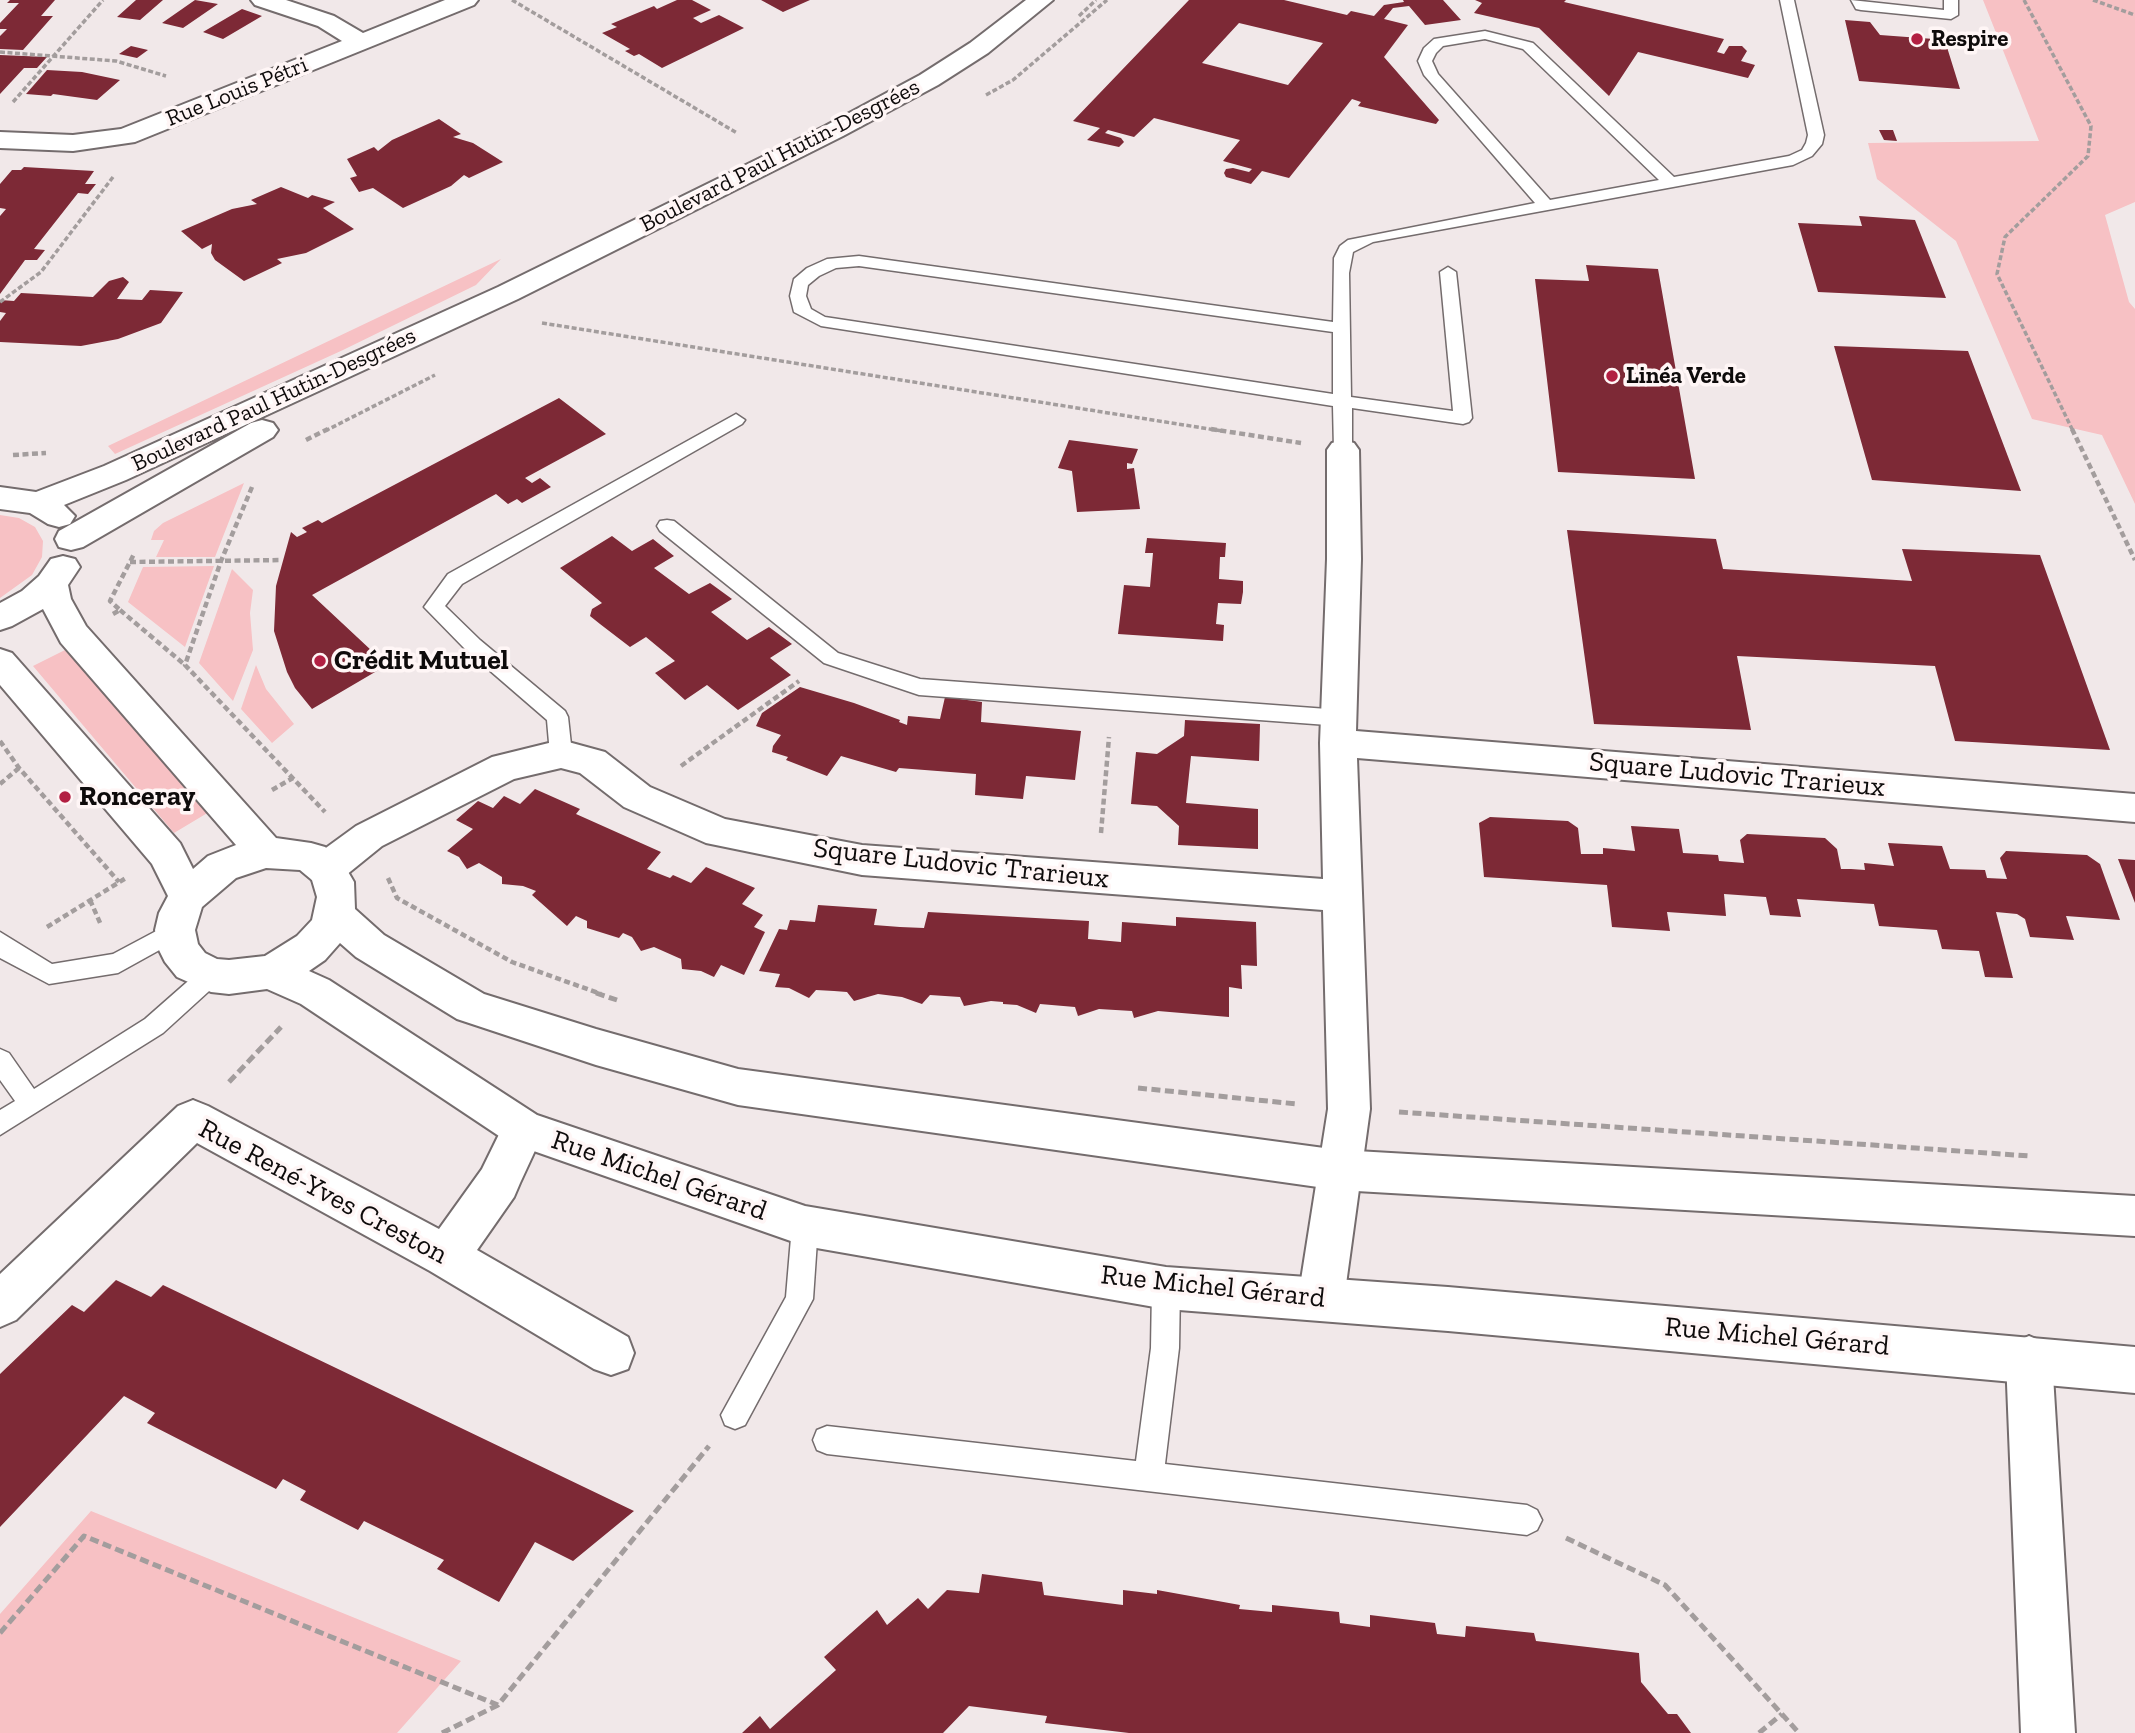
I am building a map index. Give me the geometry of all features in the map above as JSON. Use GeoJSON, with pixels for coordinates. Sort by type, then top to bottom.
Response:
{"type":"FeatureCollection","features":[{"type":"Feature","properties":{"kind":"street"},"geometry":{"type":"LineString","coordinates":[[263,0],[326,21],[361,42]]}},
{"type":"Feature","properties":{"kind":"street","name":"Rue Louis Pétri"},"geometry":{"type":"LineString","coordinates":[[0,141],[73,143],[126,136],[466,0]]}},
{"type":"Feature","properties":{"kind":"street","name":"Boulevard Paul Hutin-Desgrées"},"geometry":{"type":"LineString","coordinates":[[38,503],[115,473],[509,293],[883,105],[979,48],[1040,0]]}},
{"type":"Feature","properties":{"kind":"street","name":"Boulevard Paul Hutin-Desgrées"},"geometry":{"type":"LineString","coordinates":[[71,539],[325,395],[405,355],[509,293]]}},
{"type":"Feature","properties":{"kind":"street"},"geometry":{"type":"LineString","coordinates":[[1321,1299],[1349,1109],[1341,896],[1340,730],[1345,493],[1343,450]]}},
{"type":"Feature","properties":{"kind":"street"},"geometry":{"type":"LineString","coordinates":[[0,498],[38,503],[55,512],[66,524],[71,539],[67,561],[51,583],[34,598],[0,618]]}},
{"type":"Feature","properties":{"kind":"street"},"geometry":{"type":"LineString","coordinates":[[51,583],[54,599],[73,634],[266,853]]}},
{"type":"Feature","properties":{"kind":"street"},"geometry":{"type":"LineString","coordinates":[[0,662],[166,854],[182,913],[179,950],[191,965],[211,975]]}},
{"type":"Feature","properties":{"kind":"street","name":"Square Ludovic Trarieux"},"geometry":{"type":"LineString","coordinates":[[1340,730],[2135,808]]}},
{"type":"Feature","properties":{"kind":"street","name":"Square Ludovic Trarieux"},"geometry":{"type":"LineString","coordinates":[[326,869],[369,836],[505,766],[561,754],[592,762],[638,797],[719,833],[862,860],[1341,896]]}},
{"type":"Feature","properties":{"kind":"street"},"geometry":{"type":"LineString","coordinates":[[182,913],[203,881],[222,867],[244,857],[290,853],[311,858],[326,869],[335,882],[335,914],[370,946],[471,1007],[596,1047],[738,1087],[1339,1170],[2135,1216]]}},
{"type":"Feature","properties":{"kind":"street","name":"Rue Michel Gérard"},"geometry":{"type":"LineString","coordinates":[[211,975],[248,976],[269,972],[292,962],[311,948],[326,931],[335,914]]}},
{"type":"Feature","properties":{"kind":"street","name":"Rue Michel Gérard"},"geometry":{"type":"LineString","coordinates":[[269,972],[315,992],[523,1129],[805,1226],[1166,1288],[1321,1299],[2135,1370]]}},
{"type":"Feature","properties":{"kind":"street","name":"Rue René-Yves Creston"},"geometry":{"type":"LineString","coordinates":[[0,1305],[193,1119],[446,1256],[611,1353]]}},
{"type":"Feature","properties":{"kind":"street"},"geometry":{"type":"LineString","coordinates":[[446,1256],[498,1183],[523,1129]]}},
{"type":"Feature","properties":{"kind":"street"},"geometry":{"type":"LineString","coordinates":[[2029,1359],[2048,1733]]}},
{"type":"Feature","properties":{"kind":"lane"},"geometry":{"type":"LineString","coordinates":[[1343,450],[1342,258],[1346,249],[1354,243],[1669,181],[1793,160],[1807,153],[1814,144],[1816,135],[1787,0]]}},
{"type":"Feature","properties":{"kind":"lane"},"geometry":{"type":"LineString","coordinates":[[1858,0],[1861,6],[1951,15],[1951,0]]}},
{"type":"Feature","properties":{"kind":"lane"},"geometry":{"type":"LineString","coordinates":[[1546,206],[1431,75],[1425,61],[1429,51],[1439,42],[1485,35],[1528,46],[1669,181]]}},
{"type":"Feature","properties":{"kind":"lane"},"geometry":{"type":"LineString","coordinates":[[1342,328],[859,261],[833,264],[813,272],[800,283],[798,296],[803,312],[821,321],[1463,418],[1448,272]]}},
{"type":"Feature","properties":{"kind":"lane"},"geometry":{"type":"LineString","coordinates":[[561,754],[557,717],[472,645],[433,607],[455,579],[736,420]]}},
{"type":"Feature","properties":{"kind":"lane"},"geometry":{"type":"LineString","coordinates":[[667,526],[831,658],[919,687],[1112,701],[1340,730]]}},
{"type":"Feature","properties":{"kind":"lane"},"geometry":{"type":"LineString","coordinates":[[0,942],[8,951],[49,974],[118,962],[182,913]]}},
{"type":"Feature","properties":{"kind":"lane"},"geometry":{"type":"LineString","coordinates":[[0,1124],[154,1026],[211,975]]}},
{"type":"Feature","properties":{"kind":"lane"},"geometry":{"type":"LineString","coordinates":[[0,1060],[30,1103]]}},
{"type":"Feature","properties":{"kind":"lane"},"geometry":{"type":"LineString","coordinates":[[735,1415],[799,1299],[805,1226]]}},
{"type":"Feature","properties":{"kind":"lane"},"geometry":{"type":"LineString","coordinates":[[1149,1476],[1165,1348],[1166,1288]]}},
{"type":"Feature","properties":{"kind":"lane"},"geometry":{"type":"LineString","coordinates":[[827,1440],[1527,1520]]}},
{"type":"Feature","properties":{"kind":"path"},"geometry":{"type":"LineString","coordinates":[[9,107],[103,0]]}},
{"type":"Feature","properties":{"kind":"path"},"geometry":{"type":"LineString","coordinates":[[512,0],[741,136]]}},
{"type":"Feature","properties":{"kind":"path"},"geometry":{"type":"LineString","coordinates":[[2024,0],[2091,126],[2088,156],[2005,237],[1997,274],[2135,560]]}},
{"type":"Feature","properties":{"kind":"path"},"geometry":{"type":"LineString","coordinates":[[2093,0],[2135,15]]}},
{"type":"Feature","properties":{"kind":"path"},"geometry":{"type":"LineString","coordinates":[[0,52],[116,61],[173,78],[213,101]]}},
{"type":"Feature","properties":{"kind":"path"},"geometry":{"type":"LineString","coordinates":[[0,302],[41,272],[75,228],[118,169],[126,136]]}},
{"type":"Feature","properties":{"kind":"path"},"geometry":{"type":"LineString","coordinates":[[536,322],[1343,450]]}},
{"type":"Feature","properties":{"kind":"path"},"geometry":{"type":"LineString","coordinates":[[185,665],[221,561],[255,479]]}},
{"type":"Feature","properties":{"kind":"path"},"geometry":{"type":"LineString","coordinates":[[135,553],[110,601],[185,665],[327,814],[369,836],[397,898],[512,962],[624,1002]]}},
{"type":"Feature","properties":{"kind":"path"},"geometry":{"type":"LineString","coordinates":[[130,562],[282,560]]}},
{"type":"Feature","properties":{"kind":"path"},"geometry":{"type":"LineString","coordinates":[[73,634],[120,610]]}},
{"type":"Feature","properties":{"kind":"path"},"geometry":{"type":"LineString","coordinates":[[638,797],[831,658]]}},
{"type":"Feature","properties":{"kind":"path"},"geometry":{"type":"LineString","coordinates":[[1098,878],[1112,701]]}},
{"type":"Feature","properties":{"kind":"path"},"geometry":{"type":"LineString","coordinates":[[0,741],[19,768],[119,882]]}},
{"type":"Feature","properties":{"kind":"path"},"geometry":{"type":"LineString","coordinates":[[0,784],[19,768]]}},
{"type":"Feature","properties":{"kind":"path"},"geometry":{"type":"LineString","coordinates":[[193,1119],[315,992]]}},
{"type":"Feature","properties":{"kind":"path"},"geometry":{"type":"LineString","coordinates":[[1127,1087],[1349,1109],[2031,1156]]}},
{"type":"Feature","properties":{"kind":"path"},"geometry":{"type":"LineString","coordinates":[[442,1733],[498,1704],[735,1415]]}},
{"type":"Feature","properties":{"kind":"path"},"geometry":{"type":"LineString","coordinates":[[1527,1520],[1665,1585],[1799,1733]]}},
{"type":"Feature","properties":{"kind":"path"},"geometry":{"type":"LineString","coordinates":[[0,1633],[84,1536],[498,1704]]}},
{"type":"Feature","properties":{"kind":"path"},"geometry":{"type":"LineString","coordinates":[[1759,1733],[1782,1714]]}},
{"type":"Feature","properties":{"kind":"shaded area"},"geometry":{"type":"Polygon","coordinates":[[[1983,0],[2135,0],[2135,202],[2105,215],[2129,302],[2135,309],[2135,504],[2102,435],[2032,419],[1956,241],[1877,179],[1868,143],[2039,141],[1983,0]]]}},
{"type":"Feature","properties":{"kind":"shaded area"},"geometry":{"type":"Polygon","coordinates":[[[501,259],[476,285],[343,350],[115,454],[108,446],[501,259]]]}},
{"type":"Feature","properties":{"kind":"shaded area"},"geometry":{"type":"Polygon","coordinates":[[[244,483],[215,557],[156,557],[164,540],[151,540],[154,531],[163,523],[244,483]]]}},
{"type":"Feature","properties":{"kind":"shaded area"},"geometry":{"type":"Polygon","coordinates":[[[0,515],[19,518],[35,527],[43,541],[42,557],[32,575],[0,598],[0,515]]]}},
{"type":"Feature","properties":{"kind":"shaded area"},"geometry":{"type":"Polygon","coordinates":[[[214,566],[185,647],[128,602],[143,567],[214,566]]]}},
{"type":"Feature","properties":{"kind":"shaded area"},"geometry":{"type":"Polygon","coordinates":[[[232,569],[253,590],[250,613],[253,650],[233,701],[199,663],[232,569]]]}},
{"type":"Feature","properties":{"kind":"shaded area"},"geometry":{"type":"Polygon","coordinates":[[[69,648],[209,812],[174,833],[33,666],[69,648]]]}},
{"type":"Feature","properties":{"kind":"shaded area"},"geometry":{"type":"Polygon","coordinates":[[[256,665],[266,689],[294,724],[272,743],[241,709],[256,665]]]}},
{"type":"Feature","properties":{"kind":"shaded area"},"geometry":{"type":"Polygon","coordinates":[[[91,1511],[461,1661],[397,1733],[0,1733],[0,1614],[91,1511]]]}},
{"type":"Feature","properties":{"kind":"building"},"geometry":{"type":"Polygon","coordinates":[[[10,0],[55,0],[41,16],[53,16],[23,50],[0,49],[0,36],[7,29],[0,29],[0,23],[19,3],[7,3],[10,0]]]}},
{"type":"Feature","properties":{"kind":"building"},"geometry":{"type":"Polygon","coordinates":[[[136,0],[163,0],[140,20],[117,17],[136,0]]]}},
{"type":"Feature","properties":{"kind":"building"},"geometry":{"type":"Polygon","coordinates":[[[195,0],[218,4],[183,28],[162,23],[195,0]]]}},
{"type":"Feature","properties":{"kind":"building"},"geometry":{"type":"Polygon","coordinates":[[[677,0],[692,0],[711,10],[693,18],[701,23],[719,15],[744,28],[662,68],[639,54],[634,56],[625,51],[630,49],[602,33],[617,27],[611,24],[654,6],[657,9],[677,0]]]}},
{"type":"Feature","properties":{"kind":"building"},"geometry":{"type":"Polygon","coordinates":[[[761,0],[810,0],[783,12],[761,0]]]}},
{"type":"Feature","properties":{"kind":"building"},"geometry":{"type":"Polygon","coordinates":[[[1189,0],[1284,0],[1347,15],[1351,11],[1374,16],[1384,5],[1404,2],[1403,0],[1443,0],[1461,20],[1425,25],[1409,6],[1393,8],[1384,19],[1408,25],[1384,57],[1439,120],[1436,124],[1358,106],[1361,102],[1352,99],[1289,178],[1262,171],[1251,184],[1226,177],[1226,169],[1249,172],[1252,169],[1223,161],[1240,140],[1154,118],[1134,137],[1108,130],[1105,133],[1121,138],[1124,142],[1119,147],[1087,140],[1100,128],[1073,121],[1189,0]],[[1239,23],[1202,63],[1288,85],[1323,43],[1239,23]]]}},
{"type":"Feature","properties":{"kind":"building"},"geometry":{"type":"Polygon","coordinates":[[[1475,0],[1566,0],[1564,2],[1724,39],[1717,52],[1724,54],[1729,46],[1742,46],[1747,51],[1741,61],[1755,65],[1748,78],[1638,52],[1609,96],[1539,28],[1474,13],[1482,3],[1475,0]]]}},
{"type":"Feature","properties":{"kind":"building"},"geometry":{"type":"Polygon","coordinates":[[[242,9],[262,16],[223,39],[203,32],[242,9]]]}},
{"type":"Feature","properties":{"kind":"building"},"geometry":{"type":"Polygon","coordinates":[[[1845,20],[1870,22],[1880,35],[1934,39],[1946,44],[1960,89],[1859,81],[1845,20]]]}},
{"type":"Feature","properties":{"kind":"building"},"geometry":{"type":"Polygon","coordinates":[[[131,46],[148,50],[137,58],[119,54],[131,46]]]}},
{"type":"Feature","properties":{"kind":"building"},"geometry":{"type":"Polygon","coordinates":[[[0,55],[47,57],[37,68],[24,68],[0,94],[0,55]]]}},
{"type":"Feature","properties":{"kind":"building"},"geometry":{"type":"Polygon","coordinates":[[[47,70],[82,72],[120,80],[97,100],[53,94],[26,94],[47,70]]]}},
{"type":"Feature","properties":{"kind":"building"},"geometry":{"type":"Polygon","coordinates":[[[439,119],[461,134],[453,137],[473,143],[503,162],[469,178],[464,175],[451,186],[403,208],[373,188],[359,192],[350,178],[357,176],[347,159],[374,147],[378,151],[392,140],[439,119]]]}},
{"type":"Feature","properties":{"kind":"building"},"geometry":{"type":"Polygon","coordinates":[[[1879,130],[1893,130],[1897,141],[1884,140],[1879,130]]]}},
{"type":"Feature","properties":{"kind":"building"},"geometry":{"type":"Polygon","coordinates":[[[24,167],[94,171],[85,184],[96,184],[88,194],[78,193],[34,249],[45,250],[37,260],[25,260],[0,294],[0,216],[6,209],[0,208],[0,184],[12,170],[21,170],[24,167]]]}},
{"type":"Feature","properties":{"kind":"building"},"geometry":{"type":"Polygon","coordinates":[[[281,187],[308,198],[312,195],[335,202],[323,208],[354,229],[306,253],[277,259],[282,263],[244,281],[215,260],[211,253],[212,244],[202,249],[181,231],[232,209],[257,204],[251,200],[281,187]]]}},
{"type":"Feature","properties":{"kind":"building"},"geometry":{"type":"Polygon","coordinates":[[[1859,216],[1915,220],[1946,298],[1818,292],[1798,223],[1862,226],[1859,216]]]}},
{"type":"Feature","properties":{"kind":"building","name":"Linéa Verde"},"geometry":{"type":"Polygon","coordinates":[[[1586,265],[1658,269],[1695,479],[1558,472],[1535,279],[1589,281],[1586,265]]]}},
{"type":"Feature","properties":{"kind":"building"},"geometry":{"type":"Polygon","coordinates":[[[123,277],[129,282],[117,299],[142,300],[150,290],[183,292],[161,323],[118,339],[81,346],[0,342],[0,321],[6,313],[0,312],[0,300],[14,301],[21,293],[93,297],[109,281],[123,277]]]}},
{"type":"Feature","properties":{"kind":"building"},"geometry":{"type":"Polygon","coordinates":[[[1834,346],[1968,351],[2021,491],[1872,480],[1834,346]]]}},
{"type":"Feature","properties":{"kind":"building"},"geometry":{"type":"Polygon","coordinates":[[[559,398],[606,434],[525,478],[532,483],[540,478],[551,487],[522,503],[517,499],[508,504],[496,494],[312,595],[387,665],[312,709],[295,688],[287,672],[274,631],[276,586],[291,532],[297,537],[307,532],[302,528],[318,520],[322,523],[559,398]]]}},
{"type":"Feature","properties":{"kind":"building"},"geometry":{"type":"Polygon","coordinates":[[[1069,440],[1138,449],[1132,464],[1127,463],[1127,469],[1134,468],[1140,509],[1077,512],[1072,471],[1058,468],[1069,440]]]}},
{"type":"Feature","properties":{"kind":"building"},"geometry":{"type":"Polygon","coordinates":[[[1567,530],[1716,539],[1723,569],[1912,581],[1902,549],[2040,555],[2110,750],[1955,741],[1935,666],[1737,656],[1751,730],[1594,724],[1567,530]]]}},
{"type":"Feature","properties":{"kind":"building"},"geometry":{"type":"Polygon","coordinates":[[[612,536],[632,551],[653,539],[674,556],[654,568],[689,594],[710,583],[732,599],[711,612],[747,640],[769,627],[792,644],[770,658],[791,675],[738,710],[707,685],[685,700],[655,673],[675,661],[646,637],[630,647],[590,616],[592,609],[602,603],[560,568],[612,536]]]}},
{"type":"Feature","properties":{"kind":"building"},"geometry":{"type":"Polygon","coordinates":[[[1147,538],[1226,543],[1225,557],[1220,557],[1219,579],[1243,581],[1243,592],[1241,604],[1218,603],[1216,624],[1224,625],[1223,641],[1118,634],[1124,585],[1150,587],[1153,553],[1145,553],[1147,538]]]}},
{"type":"Feature","properties":{"kind":"building"},"geometry":{"type":"Polygon","coordinates":[[[800,687],[854,703],[907,725],[908,716],[940,719],[945,697],[982,702],[981,722],[1081,731],[1075,780],[1026,776],[1023,799],[975,795],[976,774],[899,768],[896,772],[841,756],[827,776],[772,752],[781,735],[756,726],[762,713],[800,687]]]}},
{"type":"Feature","properties":{"kind":"building"},"geometry":{"type":"Polygon","coordinates":[[[1185,720],[1260,724],[1259,761],[1191,756],[1186,803],[1258,809],[1258,849],[1178,845],[1179,826],[1157,806],[1131,804],[1136,752],[1157,754],[1184,736],[1185,720]]]}},
{"type":"Feature","properties":{"kind":"building"},"geometry":{"type":"Polygon","coordinates":[[[535,789],[580,809],[576,814],[661,852],[647,869],[670,878],[673,875],[691,883],[706,867],[755,888],[742,904],[763,915],[754,927],[765,932],[744,975],[721,965],[714,977],[701,971],[682,969],[681,959],[654,947],[641,951],[632,937],[623,933],[619,938],[587,928],[587,921],[576,916],[567,926],[532,895],[536,891],[523,886],[502,884],[502,877],[479,863],[467,869],[459,857],[447,851],[473,829],[456,820],[478,801],[493,808],[504,796],[520,804],[535,789]]]}},
{"type":"Feature","properties":{"kind":"building"},"geometry":{"type":"Polygon","coordinates":[[[1490,817],[1568,821],[1578,828],[1581,854],[1603,854],[1603,848],[1635,851],[1631,826],[1679,829],[1683,853],[1718,855],[1719,861],[1744,863],[1740,840],[1747,834],[1825,838],[1837,849],[1841,869],[1865,870],[1864,863],[1894,866],[1888,843],[1942,846],[1950,869],[1985,870],[1987,878],[2007,879],[2000,858],[2006,851],[2087,855],[2100,864],[2120,920],[2066,916],[2074,940],[2030,937],[2025,919],[2017,914],[1996,912],[2013,978],[1985,977],[1979,951],[1942,949],[1937,930],[1879,926],[1874,904],[1797,899],[1801,917],[1770,915],[1766,897],[1724,894],[1726,916],[1667,912],[1670,931],[1612,927],[1607,885],[1484,877],[1479,823],[1490,817]]]}},
{"type":"Feature","properties":{"kind":"building"},"geometry":{"type":"Polygon","coordinates":[[[2118,859],[2135,860],[2135,903],[2118,859]]]}},
{"type":"Feature","properties":{"kind":"building"},"geometry":{"type":"Polygon","coordinates":[[[818,905],[877,909],[874,925],[900,927],[924,928],[928,912],[1089,921],[1088,939],[1121,942],[1122,922],[1176,926],[1176,917],[1256,922],[1257,966],[1241,965],[1242,989],[1229,987],[1229,1017],[1158,1011],[1134,1018],[1132,1011],[1099,1009],[1078,1016],[1075,1007],[1040,1004],[1036,1013],[1003,1002],[991,1001],[964,1006],[960,997],[930,995],[922,1004],[902,997],[878,994],[854,1001],[847,992],[816,990],[809,998],[789,988],[775,987],[780,974],[759,971],[779,929],[787,930],[790,920],[815,922],[818,905]]]}},
{"type":"Feature","properties":{"kind":"building"},"geometry":{"type":"Polygon","coordinates":[[[116,1280],[151,1297],[163,1285],[634,1511],[573,1561],[535,1542],[499,1602],[437,1569],[444,1560],[364,1521],[358,1530],[300,1500],[306,1491],[283,1479],[276,1489],[147,1423],[155,1413],[124,1396],[0,1527],[0,1374],[72,1305],[84,1312],[116,1280]]]}},
{"type":"Feature","properties":{"kind":"building"},"geometry":{"type":"Polygon","coordinates":[[[982,1574],[1042,1582],[1044,1595],[1123,1605],[1123,1590],[1157,1594],[1157,1590],[1240,1605],[1239,1609],[1272,1612],[1272,1605],[1339,1612],[1340,1623],[1370,1627],[1370,1615],[1435,1623],[1437,1634],[1465,1637],[1466,1626],[1534,1633],[1536,1641],[1639,1653],[1641,1682],[1668,1714],[1677,1714],[1691,1733],[1129,1733],[1045,1723],[1047,1716],[969,1706],[943,1733],[742,1733],[760,1716],[770,1729],[836,1670],[824,1657],[877,1610],[887,1625],[918,1598],[928,1609],[947,1590],[979,1593],[982,1574]]]}},
{"type":"Feature","properties":{"kind":"place","name":"Respire"},"geometry":{"type":"Point","coordinates":[1917,39]}},
{"type":"Feature","properties":{"kind":"place","name":"Linéa Verde"},"geometry":{"type":"Point","coordinates":[1612,376]}},
{"type":"Feature","properties":{"kind":"place","name":"Crédit Mutuel"},"geometry":{"type":"Point","coordinates":[320,661]}},
{"type":"Feature","properties":{"kind":"place","name":"Ronceray"},"geometry":{"type":"Point","coordinates":[65,797]}}]}
